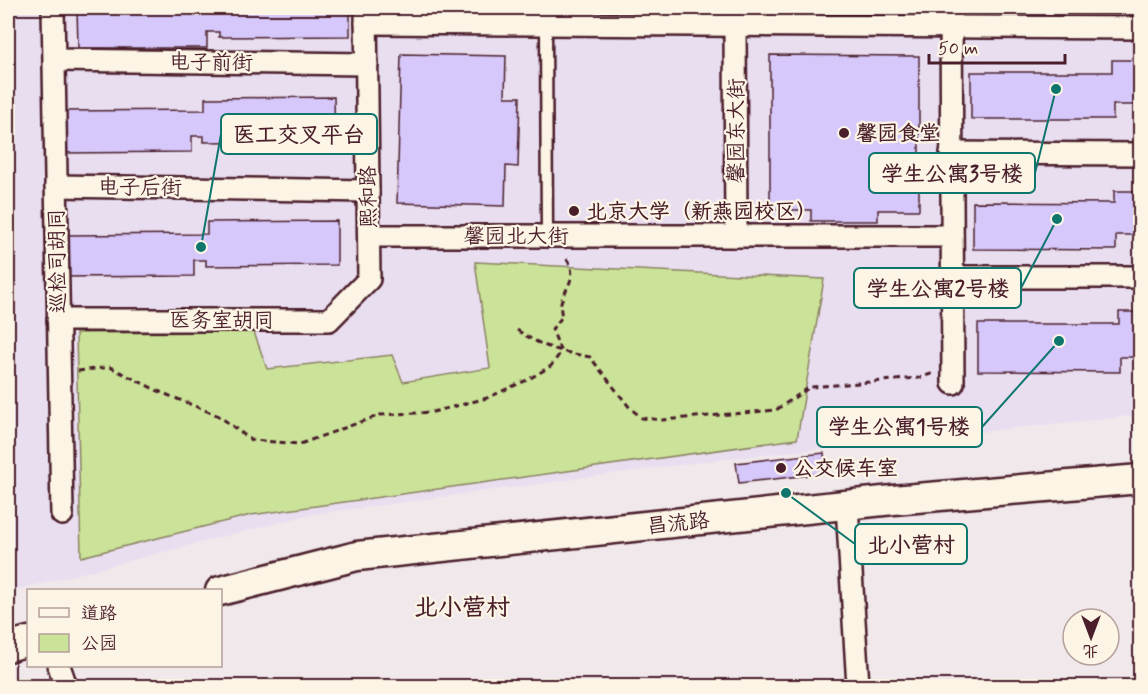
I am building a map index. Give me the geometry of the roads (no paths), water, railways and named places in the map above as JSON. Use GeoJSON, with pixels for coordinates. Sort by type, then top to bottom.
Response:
{"type":"FeatureCollection","features":[{"type":"Feature","properties":{"kind":"main road","name":"昌流路"},"geometry":{"type":"LineString","coordinates":[[222,590],[357,556],[846,506],[1140,479]]}},
{"type":"Feature","properties":{"kind":"main road"},"geometry":{"type":"LineString","coordinates":[[8,646],[27,641]]}},
{"type":"Feature","properties":{"kind":"street","name":"巡检司胡同"},"geometry":{"type":"LineString","coordinates":[[53,8],[62,514]]}},
{"type":"Feature","properties":{"kind":"street"},"geometry":{"type":"LineString","coordinates":[[366,15],[546,24],[671,16],[735,25],[951,17],[1140,28]]}},
{"type":"Feature","properties":{"kind":"street","name":"熙和路"},"geometry":{"type":"LineString","coordinates":[[366,15],[369,279]]}},
{"type":"Feature","properties":{"kind":"street"},"geometry":{"type":"LineString","coordinates":[[951,17],[952,375]]}},
{"type":"Feature","properties":{"kind":"street","name":"馨园东大街"},"geometry":{"type":"LineString","coordinates":[[735,25],[736,236]]}},
{"type":"Feature","properties":{"kind":"street","name":"电子前街"},"geometry":{"type":"LineString","coordinates":[[55,60],[367,64]]}},
{"type":"Feature","properties":{"kind":"street"},"geometry":{"type":"LineString","coordinates":[[951,153],[1140,154]]}},
{"type":"Feature","properties":{"kind":"street","name":"电子后街"},"geometry":{"type":"LineString","coordinates":[[56,186],[368,191]]}},
{"type":"Feature","properties":{"kind":"street","name":"馨园北大街"},"geometry":{"type":"LineString","coordinates":[[369,236],[952,236]]}},
{"type":"Feature","properties":{"kind":"street"},"geometry":{"type":"LineString","coordinates":[[952,277],[1140,277]]}},
{"type":"Feature","properties":{"kind":"street","name":"医务室胡同"},"geometry":{"type":"LineString","coordinates":[[58,320],[329,320],[369,279]]}},
{"type":"Feature","properties":{"kind":"street"},"geometry":{"type":"LineString","coordinates":[[846,506],[858,687]]}},
{"type":"Feature","properties":{"kind":"street"},"geometry":{"type":"LineString","coordinates":[[59,667],[66,687]]}},
{"type":"Feature","properties":{"kind":"lane"},"geometry":{"type":"LineString","coordinates":[[546,24],[547,236]]}},
{"type":"Feature","properties":{"kind":"place","name":"学生公寓3号楼"},"geometry":{"type":"Point","coordinates":[1056,89]}},
{"type":"Feature","properties":{"kind":"place","name":"馨园食堂"},"geometry":{"type":"Point","coordinates":[844,133]}},
{"type":"Feature","properties":{"kind":"place","name":"北京大学（新燕园校区）"},"geometry":{"type":"Point","coordinates":[574,211]}},
{"type":"Feature","properties":{"kind":"place","name":"学生公寓2号楼"},"geometry":{"type":"Point","coordinates":[1057,219]}},
{"type":"Feature","properties":{"kind":"place","name":"医工交叉平台"},"geometry":{"type":"Point","coordinates":[201,247]}},
{"type":"Feature","properties":{"kind":"place","name":"学生公寓1号楼"},"geometry":{"type":"Point","coordinates":[1059,341]}},
{"type":"Feature","properties":{"kind":"place","name":"公交候车室"},"geometry":{"type":"Point","coordinates":[781,468]}},
{"type":"Feature","properties":{"kind":"place","name":"北小营村"},"geometry":{"type":"Point","coordinates":[786,493]}},
{"type":"Feature","properties":{"kind":"district","name":"北小营村"},"geometry":{"type":"Point","coordinates":[462,607]}}]}
